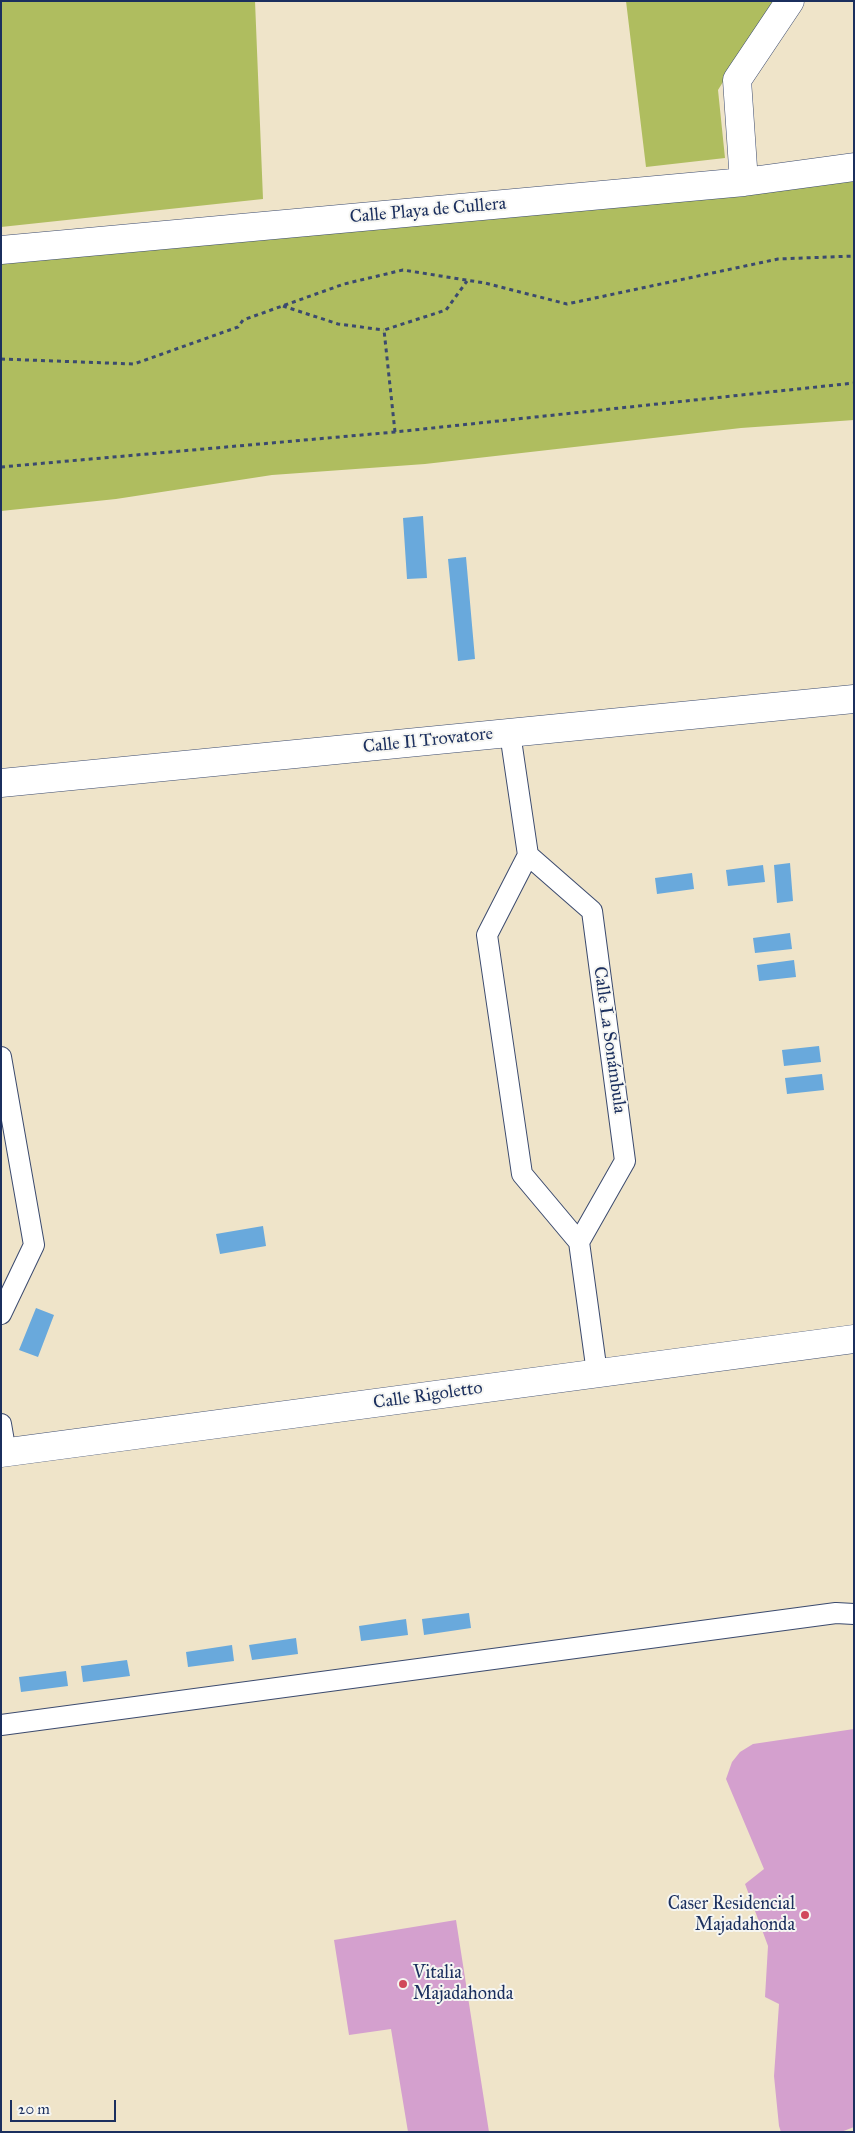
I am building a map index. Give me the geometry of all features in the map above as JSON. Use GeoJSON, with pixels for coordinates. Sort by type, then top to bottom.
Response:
{"type":"FeatureCollection","features":[{"type":"Feature","properties":{"kind":"street"},"geometry":{"type":"LineString","coordinates":[[744,182],[737,80],[790,1]]}},
{"type":"Feature","properties":{"kind":"street","name":"Calle Playa de Cullera"},"geometry":{"type":"LineString","coordinates":[[1,250],[744,182],[854,167]]}},
{"type":"Feature","properties":{"kind":"street","name":"Calle Il Trovatore"},"geometry":{"type":"LineString","coordinates":[[1,783],[854,699]]}},
{"type":"Feature","properties":{"kind":"street","name":"Calle Rigoletto"},"geometry":{"type":"LineString","coordinates":[[4,1453],[854,1339]]}},
{"type":"Feature","properties":{"kind":"lane"},"geometry":{"type":"LineString","coordinates":[[510,733],[528,856],[487,935],[522,1174],[579,1242],[597,1373]]}},
{"type":"Feature","properties":{"kind":"lane","name":"Calle La Sonámbula"},"geometry":{"type":"LineString","coordinates":[[528,856],[592,911],[623,1142],[625,1161],[579,1242]]}},
{"type":"Feature","properties":{"kind":"lane"},"geometry":{"type":"LineString","coordinates":[[1,1057],[34,1245],[1,1314]]}},
{"type":"Feature","properties":{"kind":"lane"},"geometry":{"type":"LineString","coordinates":[[1,1424],[4,1453]]}},
{"type":"Feature","properties":{"kind":"lane"},"geometry":{"type":"LineString","coordinates":[[1,1725],[836,1613],[854,1614]]}},
{"type":"Feature","properties":{"kind":"path"},"geometry":{"type":"LineString","coordinates":[[1,359],[134,364],[238,326],[243,320],[344,284],[403,270],[467,280],[567,304],[778,260],[854,256]]}},
{"type":"Feature","properties":{"kind":"path"},"geometry":{"type":"LineString","coordinates":[[282,306],[338,324],[384,330],[446,310],[467,280]]}},
{"type":"Feature","properties":{"kind":"path"},"geometry":{"type":"LineString","coordinates":[[384,330],[395,432]]}},
{"type":"Feature","properties":{"kind":"path"},"geometry":{"type":"LineString","coordinates":[[1,467],[395,432],[854,384]]}},
{"type":"Feature","properties":{"kind":"green space"},"geometry":{"type":"Polygon","coordinates":[[[1,1],[255,1],[263,199],[1,227],[1,1]]]}},
{"type":"Feature","properties":{"kind":"green space"},"geometry":{"type":"Polygon","coordinates":[[[626,1],[773,1],[718,90],[725,158],[646,167],[626,1]]]}},
{"type":"Feature","properties":{"kind":"green space"},"geometry":{"type":"Polygon","coordinates":[[[854,177],[854,420],[741,428],[425,464],[272,475],[116,499],[1,511],[1,260],[854,177]]]}},
{"type":"Feature","properties":{"kind":"water"},"geometry":{"type":"Polygon","coordinates":[[[423,516],[427,578],[407,579],[403,518],[423,516]]]}},
{"type":"Feature","properties":{"kind":"water"},"geometry":{"type":"Polygon","coordinates":[[[466,557],[475,659],[458,661],[448,559],[466,557]]]}},
{"type":"Feature","properties":{"kind":"water"},"geometry":{"type":"Polygon","coordinates":[[[790,863],[793,901],[777,903],[774,865],[790,863]]]}},
{"type":"Feature","properties":{"kind":"water"},"geometry":{"type":"Polygon","coordinates":[[[763,865],[765,882],[728,886],[726,870],[763,865]]]}},
{"type":"Feature","properties":{"kind":"water"},"geometry":{"type":"Polygon","coordinates":[[[692,873],[694,889],[657,894],[655,878],[692,873]]]}},
{"type":"Feature","properties":{"kind":"water"},"geometry":{"type":"Polygon","coordinates":[[[790,933],[792,949],[755,953],[753,938],[790,933]]]}},
{"type":"Feature","properties":{"kind":"water"},"geometry":{"type":"Polygon","coordinates":[[[794,960],[796,977],[759,981],[757,965],[794,960]]]}},
{"type":"Feature","properties":{"kind":"water"},"geometry":{"type":"Polygon","coordinates":[[[819,1046],[821,1062],[784,1066],[782,1050],[819,1046]]]}},
{"type":"Feature","properties":{"kind":"water"},"geometry":{"type":"Polygon","coordinates":[[[822,1074],[824,1090],[787,1094],[785,1078],[822,1074]]]}},
{"type":"Feature","properties":{"kind":"water"},"geometry":{"type":"Polygon","coordinates":[[[263,1226],[266,1246],[220,1254],[216,1234],[263,1226]]]}},
{"type":"Feature","properties":{"kind":"water"},"geometry":{"type":"Polygon","coordinates":[[[36,1308],[54,1315],[38,1357],[19,1350],[36,1308]]]}},
{"type":"Feature","properties":{"kind":"water"},"geometry":{"type":"Polygon","coordinates":[[[469,1613],[471,1628],[424,1635],[422,1619],[469,1613]]]}},
{"type":"Feature","properties":{"kind":"water"},"geometry":{"type":"Polygon","coordinates":[[[406,1619],[408,1635],[361,1641],[359,1626],[406,1619]]]}},
{"type":"Feature","properties":{"kind":"water"},"geometry":{"type":"Polygon","coordinates":[[[296,1638],[298,1654],[252,1660],[249,1645],[296,1638]]]}},
{"type":"Feature","properties":{"kind":"water"},"geometry":{"type":"Polygon","coordinates":[[[232,1645],[234,1661],[188,1667],[186,1652],[232,1645]]]}},
{"type":"Feature","properties":{"kind":"water"},"geometry":{"type":"Polygon","coordinates":[[[127,1660],[130,1676],[83,1682],[81,1666],[127,1660]]]}},
{"type":"Feature","properties":{"kind":"water"},"geometry":{"type":"Polygon","coordinates":[[[66,1671],[68,1686],[21,1692],[19,1677],[66,1671]]]}},
{"type":"Feature","properties":{"kind":"building","name":"Caser Residencial Majadahonda"},"geometry":{"type":"Polygon","coordinates":[[[854,1729],[854,2127],[841,2132],[781,2132],[774,2076],[779,2004],[765,1997],[768,1946],[745,1884],[764,1869],[726,1779],[732,1762],[740,1752],[753,1744],[854,1729]]]}},
{"type":"Feature","properties":{"kind":"building","name":"Vitalia Majadahonda"},"geometry":{"type":"Polygon","coordinates":[[[456,1920],[489,2132],[408,2132],[391,2029],[349,2035],[334,1940],[456,1920]]]}},
{"type":"Feature","properties":{"kind":"place","name":"Caser Residencial Majadahonda"},"geometry":{"type":"Point","coordinates":[805,1915]}},
{"type":"Feature","properties":{"kind":"place","name":"Vitalia Majadahonda"},"geometry":{"type":"Point","coordinates":[403,1984]}}]}
